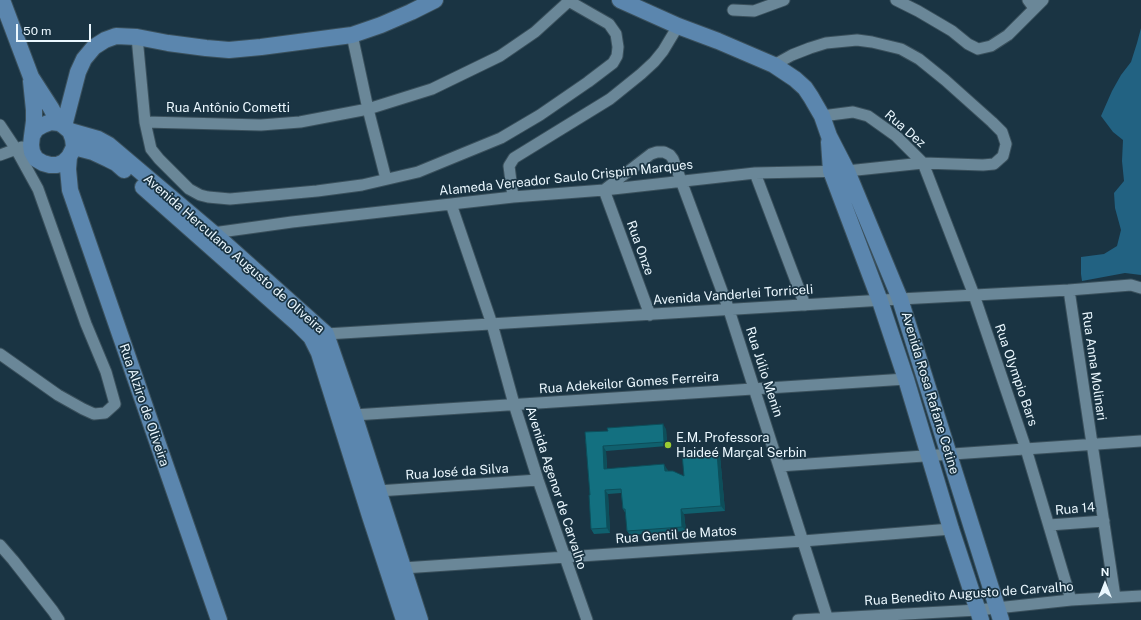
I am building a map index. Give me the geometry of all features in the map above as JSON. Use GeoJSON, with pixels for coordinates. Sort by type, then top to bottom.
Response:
{"type":"FeatureCollection","features":[{"type":"Feature","properties":{"kind":"street"},"geometry":{"type":"LineString","coordinates":[[2,0],[31,77],[51,108],[67,137],[64,162],[57,165],[43,163]]}},
{"type":"Feature","properties":{"kind":"street","name":"Rua Alziro de Oliveira"},"geometry":{"type":"LineString","coordinates":[[219,620],[70,190],[67,137],[78,72],[84,59],[94,47],[105,40],[116,36],[137,38],[168,44],[229,50],[262,47],[352,35],[405,15],[435,0]]}},
{"type":"Feature","properties":{"kind":"street"},"geometry":{"type":"LineString","coordinates":[[620,0],[678,26],[774,64],[794,79],[811,97],[822,116],[839,171]]}},
{"type":"Feature","properties":{"kind":"street"},"geometry":{"type":"LineString","coordinates":[[733,10],[754,11],[784,0]]}},
{"type":"Feature","properties":{"kind":"street"},"geometry":{"type":"LineString","coordinates":[[896,0],[952,31],[968,44],[978,49],[991,46],[1008,35],[1031,4],[1043,0]]}},
{"type":"Feature","properties":{"kind":"street"},"geometry":{"type":"LineString","coordinates":[[137,38],[145,122],[152,149],[158,159],[189,189],[200,195],[208,197],[230,199],[317,192],[362,185],[418,172],[501,138],[540,115],[588,82],[613,62],[617,56],[618,47],[616,34],[609,24],[567,1]]}},
{"type":"Feature","properties":{"kind":"street","name":"Rua Antônio Cometti"},"geometry":{"type":"LineString","coordinates":[[145,122],[261,125],[300,122],[368,109],[432,89],[500,56],[535,32],[567,1]]}},
{"type":"Feature","properties":{"kind":"street"},"geometry":{"type":"LineString","coordinates":[[513,197],[509,166],[514,158],[610,98],[640,74],[654,62],[663,51],[678,26]]}},
{"type":"Feature","properties":{"kind":"street"},"geometry":{"type":"LineString","coordinates":[[352,35],[368,109],[386,179]]}},
{"type":"Feature","properties":{"kind":"street","name":"Alameda Vereador Saulo Crispim Marques"},"geometry":{"type":"LineString","coordinates":[[213,233],[513,197],[604,190],[756,173],[839,171],[923,163],[977,165],[994,164],[1003,156],[1006,144],[1002,132],[920,59],[901,49],[857,40],[826,44],[810,48],[774,64]]}},
{"type":"Feature","properties":{"kind":"street"},"geometry":{"type":"LineString","coordinates":[[0,354],[58,394],[94,414],[105,413],[115,404],[106,372],[86,324],[40,196],[26,143],[34,121],[31,77]]}},
{"type":"Feature","properties":{"kind":"street","name":"Rua Dez"},"geometry":{"type":"LineString","coordinates":[[822,116],[853,112],[868,116],[896,136],[923,163]]}},
{"type":"Feature","properties":{"kind":"street"},"geometry":{"type":"LineString","coordinates":[[0,155],[26,143],[36,129],[51,122],[67,137]]}},
{"type":"Feature","properties":{"kind":"street"},"geometry":{"type":"LineString","coordinates":[[0,125],[26,143]]}},
{"type":"Feature","properties":{"kind":"street","name":"Avenida Herculano Augusto de Oliveira"},"geometry":{"type":"LineString","coordinates":[[67,137],[98,139],[109,145],[213,233],[326,334],[354,415],[420,620]]}},
{"type":"Feature","properties":{"kind":"street","name":"Avenida Herculano Augusto de Oliveira"},"geometry":{"type":"LineString","coordinates":[[67,137],[116,163],[298,324],[311,338],[319,353],[404,620]]}},
{"type":"Feature","properties":{"kind":"street","name":"Rua Alziro de Oliveira"},"geometry":{"type":"LineString","coordinates":[[26,143],[36,159],[43,163],[70,190]]}},
{"type":"Feature","properties":{"kind":"street","name":"Rua Júlio Menin"},"geometry":{"type":"LineString","coordinates":[[604,190],[651,154],[664,152],[670,155],[673,159],[729,310],[828,619]]}},
{"type":"Feature","properties":{"kind":"street","name":"Rua Olympio Bars"},"geometry":{"type":"LineString","coordinates":[[923,163],[974,295],[1026,449],[1071,600]]}},
{"type":"Feature","properties":{"kind":"street","name":"Avenida Rosa Rafane Cetine"},"geometry":{"type":"LineString","coordinates":[[839,171],[900,299],[999,614]]}},
{"type":"Feature","properties":{"kind":"street","name":"Avenida Rosa Rafane Cetine"},"geometry":{"type":"LineString","coordinates":[[839,171],[906,379],[951,529],[980,615]]}},
{"type":"Feature","properties":{"kind":"street"},"geometry":{"type":"LineString","coordinates":[[756,173],[805,305]]}},
{"type":"Feature","properties":{"kind":"street","name":"Rua Onze"},"geometry":{"type":"LineString","coordinates":[[604,190],[650,315]]}},
{"type":"Feature","properties":{"kind":"street","name":"Avenida Agenor de Carvalho"},"geometry":{"type":"LineString","coordinates":[[451,204],[492,324],[514,404],[538,480],[587,620]]}},
{"type":"Feature","properties":{"kind":"street","name":"Avenida Vanderlei Torriceli"},"geometry":{"type":"LineString","coordinates":[[326,334],[1069,290],[1131,285],[1141,288]]}},
{"type":"Feature","properties":{"kind":"street","name":"Rua Anna Molinari"},"geometry":{"type":"LineString","coordinates":[[1069,290],[1115,597]]}},
{"type":"Feature","properties":{"kind":"street"},"geometry":{"type":"LineString","coordinates":[[311,338],[317,335],[326,334]]}},
{"type":"Feature","properties":{"kind":"street","name":"Rua Adekeilor Gomes Ferreira"},"geometry":{"type":"LineString","coordinates":[[354,415],[906,379]]}},
{"type":"Feature","properties":{"kind":"street"},"geometry":{"type":"LineString","coordinates":[[779,466],[1141,441]]}},
{"type":"Feature","properties":{"kind":"street","name":"Rua José da Silva"},"geometry":{"type":"LineString","coordinates":[[378,491],[538,480]]}},
{"type":"Feature","properties":{"kind":"street","name":"Rua 14"},"geometry":{"type":"LineString","coordinates":[[1049,525],[1104,521]]}},
{"type":"Feature","properties":{"kind":"street","name":"Rua Gentil de Matos"},"geometry":{"type":"LineString","coordinates":[[403,568],[803,541],[951,529]]}},
{"type":"Feature","properties":{"kind":"street"},"geometry":{"type":"LineString","coordinates":[[0,545],[59,620]]}},
{"type":"Feature","properties":{"kind":"street","name":"Rua Benedito Augusto de Carvalho"},"geometry":{"type":"LineString","coordinates":[[798,620],[999,614],[1071,600],[1141,596]]}},
{"type":"Feature","properties":{"kind":"shaded area"},"geometry":{"type":"Polygon","coordinates":[[[1141,28],[1141,275],[1125,273],[1082,281],[1081,257],[1104,254],[1117,246],[1121,230],[1115,208],[1114,193],[1124,181],[1122,161],[1123,140],[1113,132],[1101,116],[1112,91],[1121,75],[1131,62],[1141,28]]]}},
{"type":"Feature","properties":{"kind":"building"},"geometry":{"type":"Polygon","coordinates":[[[663,424],[664,442],[603,446],[604,469],[664,464],[665,471],[673,471],[684,476],[682,454],[717,452],[721,506],[681,509],[682,527],[627,531],[621,489],[605,490],[607,528],[591,529],[585,432],[608,431],[607,428],[663,424]]]}},
{"type":"Feature","properties":{"kind":"place","name":"E.M. Professora Haideé Marçal Serbin"},"geometry":{"type":"Point","coordinates":[668,445]}}]}
